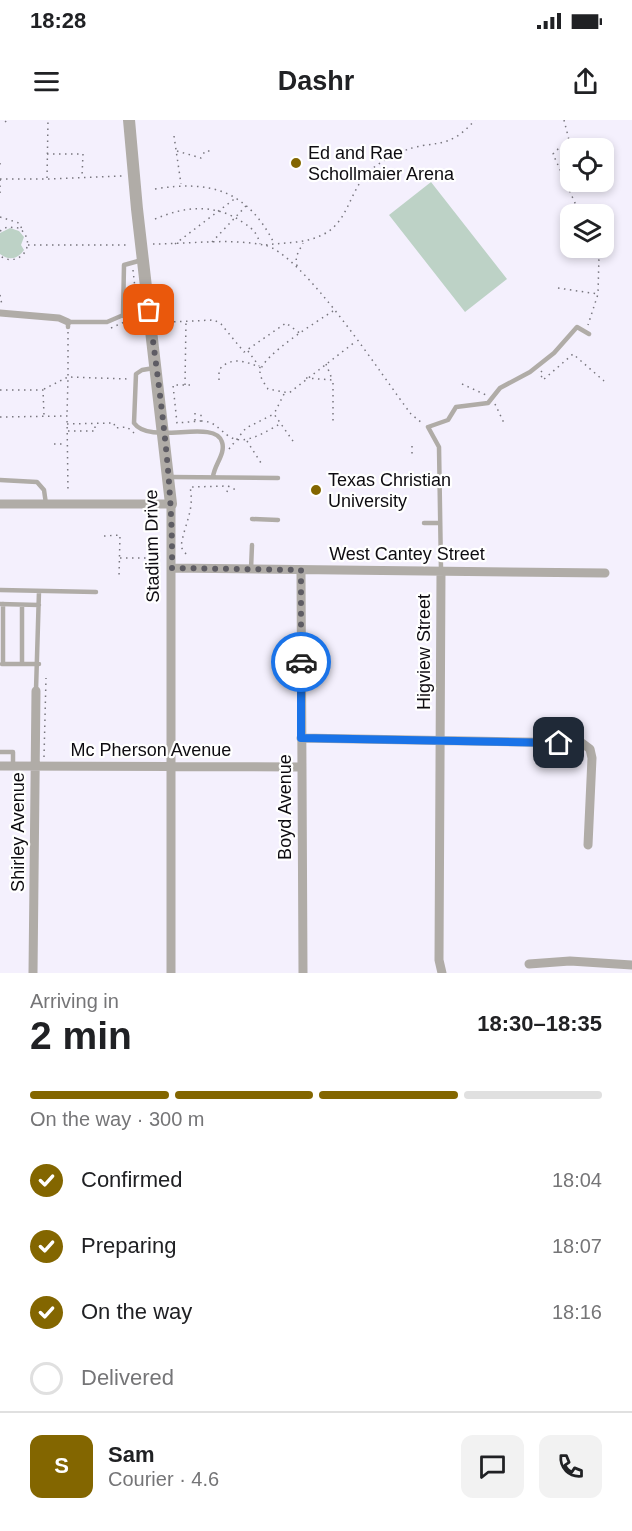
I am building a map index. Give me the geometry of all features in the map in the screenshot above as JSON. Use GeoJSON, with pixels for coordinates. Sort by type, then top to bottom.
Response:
{"type":"FeatureCollection","features":[{"type":"Feature","properties":{"kind":"street","name":"Stadium Drive"},"geometry":{"type":"LineString","coordinates":[[129,120],[143,260],[143,311],[157,368],[171,504],[171,973]]}},
{"type":"Feature","properties":{"kind":"street"},"geometry":{"type":"LineString","coordinates":[[0,314],[59,318],[68,324]]}},
{"type":"Feature","properties":{"kind":"street"},"geometry":{"type":"LineString","coordinates":[[0,504],[171,504]]}},
{"type":"Feature","properties":{"kind":"street","name":"West Cantey Street"},"geometry":{"type":"LineString","coordinates":[[172,568],[604,573]]}},
{"type":"Feature","properties":{"kind":"street","name":"Boyd Avenue"},"geometry":{"type":"LineString","coordinates":[[301,570],[303,973]]}},
{"type":"Feature","properties":{"kind":"street","name":"Higview Street"},"geometry":{"type":"LineString","coordinates":[[441,571],[439,960],[442,973]]}},
{"type":"Feature","properties":{"kind":"street","name":"Shirley Avenue"},"geometry":{"type":"LineString","coordinates":[[33,973],[36,691]]}},
{"type":"Feature","properties":{"kind":"street"},"geometry":{"type":"LineString","coordinates":[[301,738],[587,745],[592,758],[588,845]]}},
{"type":"Feature","properties":{"kind":"street","name":"Mc Pherson Avenue"},"geometry":{"type":"LineString","coordinates":[[0,766],[301,767]]}},
{"type":"Feature","properties":{"kind":"street"},"geometry":{"type":"LineString","coordinates":[[529,964],[570,962],[632,965]]}},
{"type":"Feature","properties":{"kind":"lane"},"geometry":{"type":"LineString","coordinates":[[123,316],[124,265],[143,260]]}},
{"type":"Feature","properties":{"kind":"lane"},"geometry":{"type":"LineString","coordinates":[[68,324],[106,322],[143,311]]}},
{"type":"Feature","properties":{"kind":"lane"},"geometry":{"type":"LineString","coordinates":[[428,427],[448,420],[456,406],[488,403],[500,388],[530,372],[554,353],[576,327],[589,333]]}},
{"type":"Feature","properties":{"kind":"lane"},"geometry":{"type":"LineString","coordinates":[[157,368],[142,370],[136,374],[134,423],[142,430],[177,434],[210,432],[219,436],[223,443],[222,455],[213,465],[213,477]]}},
{"type":"Feature","properties":{"kind":"lane","name":"Higview Street"},"geometry":{"type":"LineString","coordinates":[[428,427],[439,447],[441,571]]}},
{"type":"Feature","properties":{"kind":"lane"},"geometry":{"type":"LineString","coordinates":[[168,477],[278,478]]}},
{"type":"Feature","properties":{"kind":"lane"},"geometry":{"type":"LineString","coordinates":[[0,480],[37,482],[44,490],[46,504]]}},
{"type":"Feature","properties":{"kind":"lane"},"geometry":{"type":"LineString","coordinates":[[252,519],[278,520]]}},
{"type":"Feature","properties":{"kind":"lane"},"geometry":{"type":"LineString","coordinates":[[424,522],[440,523]]}},
{"type":"Feature","properties":{"kind":"lane"},"geometry":{"type":"LineString","coordinates":[[251,569],[252,545]]}},
{"type":"Feature","properties":{"kind":"lane"},"geometry":{"type":"LineString","coordinates":[[0,590],[96,592]]}},
{"type":"Feature","properties":{"kind":"lane"},"geometry":{"type":"LineString","coordinates":[[36,691],[39,664],[39,591]]}},
{"type":"Feature","properties":{"kind":"lane"},"geometry":{"type":"LineString","coordinates":[[39,605],[1,604],[1,664],[39,664]]}},
{"type":"Feature","properties":{"kind":"lane"},"geometry":{"type":"LineString","coordinates":[[22,605],[22,664]]}},
{"type":"Feature","properties":{"kind":"lane"},"geometry":{"type":"LineString","coordinates":[[0,752],[13,752],[13,766]]}},
{"type":"Feature","properties":{"kind":"path"},"geometry":{"type":"LineString","coordinates":[[47,179],[48,120]]}},
{"type":"Feature","properties":{"kind":"path"},"geometry":{"type":"LineString","coordinates":[[153,244],[264,245],[304,241],[326,234],[336,225],[358,185],[372,169],[402,151],[452,141],[475,120]]}},
{"type":"Feature","properties":{"kind":"path"},"geometry":{"type":"LineString","coordinates":[[564,120],[568,138]]}},
{"type":"Feature","properties":{"kind":"path"},"geometry":{"type":"LineString","coordinates":[[174,136],[181,185]]}},
{"type":"Feature","properties":{"kind":"path"},"geometry":{"type":"LineString","coordinates":[[560,147],[553,154],[560,170]]}},
{"type":"Feature","properties":{"kind":"path"},"geometry":{"type":"LineString","coordinates":[[176,151],[201,158],[205,151],[210,151]]}},
{"type":"Feature","properties":{"kind":"path"},"geometry":{"type":"LineString","coordinates":[[47,154],[83,154],[82,177]]}},
{"type":"Feature","properties":{"kind":"path"},"geometry":{"type":"LineString","coordinates":[[0,163],[0,169]]}},
{"type":"Feature","properties":{"kind":"path"},"geometry":{"type":"LineString","coordinates":[[0,193],[0,179],[122,176]]}},
{"type":"Feature","properties":{"kind":"path"},"geometry":{"type":"LineString","coordinates":[[155,189],[181,185],[211,187],[236,198],[267,229],[275,244]]}},
{"type":"Feature","properties":{"kind":"path"},"geometry":{"type":"LineString","coordinates":[[174,244],[236,198]]}},
{"type":"Feature","properties":{"kind":"path"},"geometry":{"type":"LineString","coordinates":[[211,243],[246,206]]}},
{"type":"Feature","properties":{"kind":"path"},"geometry":{"type":"LineString","coordinates":[[155,219],[189,208],[219,210],[235,217],[254,230],[260,245]]}},
{"type":"Feature","properties":{"kind":"path"},"geometry":{"type":"LineString","coordinates":[[0,217],[19,223],[28,245],[26,251],[16,260],[9,261],[0,256]]}},
{"type":"Feature","properties":{"kind":"path"},"geometry":{"type":"LineString","coordinates":[[0,231],[13,226],[24,232]]}},
{"type":"Feature","properties":{"kind":"path"},"geometry":{"type":"LineString","coordinates":[[297,267],[296,257],[304,241]]}},
{"type":"Feature","properties":{"kind":"path"},"geometry":{"type":"LineString","coordinates":[[28,245],[130,245]]}},
{"type":"Feature","properties":{"kind":"path"},"geometry":{"type":"LineString","coordinates":[[264,245],[281,253],[297,267],[411,414],[428,427]]}},
{"type":"Feature","properties":{"kind":"path"},"geometry":{"type":"LineString","coordinates":[[582,330],[595,310],[599,258]]}},
{"type":"Feature","properties":{"kind":"path"},"geometry":{"type":"LineString","coordinates":[[133,270],[143,311]]}},
{"type":"Feature","properties":{"kind":"path"},"geometry":{"type":"LineString","coordinates":[[558,288],[598,294]]}},
{"type":"Feature","properties":{"kind":"path"},"geometry":{"type":"LineString","coordinates":[[0,295],[2,305]]}},
{"type":"Feature","properties":{"kind":"path"},"geometry":{"type":"LineString","coordinates":[[261,369],[274,353],[333,311]]}},
{"type":"Feature","properties":{"kind":"path"},"geometry":{"type":"LineString","coordinates":[[185,385],[186,320]]}},
{"type":"Feature","properties":{"kind":"path"},"geometry":{"type":"LineString","coordinates":[[168,322],[214,320],[221,324],[244,352],[286,323],[301,334]]}},
{"type":"Feature","properties":{"kind":"path"},"geometry":{"type":"LineString","coordinates":[[68,324],[68,492]]}},
{"type":"Feature","properties":{"kind":"path"},"geometry":{"type":"LineString","coordinates":[[247,350],[261,369],[262,380],[268,389],[289,393],[356,341]]}},
{"type":"Feature","properties":{"kind":"path"},"geometry":{"type":"LineString","coordinates":[[540,373],[543,380],[573,354],[604,381]]}},
{"type":"Feature","properties":{"kind":"path"},"geometry":{"type":"LineString","coordinates":[[219,380],[219,370],[225,362],[233,360],[261,369]]}},
{"type":"Feature","properties":{"kind":"path"},"geometry":{"type":"LineString","coordinates":[[326,363],[333,380],[333,422]]}},
{"type":"Feature","properties":{"kind":"path"},"geometry":{"type":"LineString","coordinates":[[0,390],[43,390],[68,376],[130,379]]}},
{"type":"Feature","properties":{"kind":"path"},"geometry":{"type":"LineString","coordinates":[[306,378],[333,380]]}},
{"type":"Feature","properties":{"kind":"path"},"geometry":{"type":"LineString","coordinates":[[190,385],[173,385],[177,423],[213,422],[238,440],[246,440],[280,424]]}},
{"type":"Feature","properties":{"kind":"path"},"geometry":{"type":"LineString","coordinates":[[43,390],[44,416]]}},
{"type":"Feature","properties":{"kind":"path"},"geometry":{"type":"LineString","coordinates":[[222,455],[238,440],[246,428],[274,414],[285,393]]}},
{"type":"Feature","properties":{"kind":"path"},"geometry":{"type":"LineString","coordinates":[[195,413],[195,422]]}},
{"type":"Feature","properties":{"kind":"path"},"geometry":{"type":"LineString","coordinates":[[201,413],[201,421]]}},
{"type":"Feature","properties":{"kind":"path"},"geometry":{"type":"LineString","coordinates":[[274,414],[295,444]]}},
{"type":"Feature","properties":{"kind":"path"},"geometry":{"type":"LineString","coordinates":[[0,417],[67,416]]}},
{"type":"Feature","properties":{"kind":"path"},"geometry":{"type":"LineString","coordinates":[[67,431],[95,431],[95,423]]}},
{"type":"Feature","properties":{"kind":"path"},"geometry":{"type":"LineString","coordinates":[[67,424],[114,423],[115,428],[127,426],[134,433]]}},
{"type":"Feature","properties":{"kind":"path"},"geometry":{"type":"LineString","coordinates":[[246,440],[261,463]]}},
{"type":"Feature","properties":{"kind":"path"},"geometry":{"type":"LineString","coordinates":[[54,444],[67,444]]}},
{"type":"Feature","properties":{"kind":"path"},"geometry":{"type":"LineString","coordinates":[[412,446],[412,458]]}},
{"type":"Feature","properties":{"kind":"path"},"geometry":{"type":"LineString","coordinates":[[186,554],[181,547],[183,528],[192,514],[190,487],[228,486],[238,491]]}},
{"type":"Feature","properties":{"kind":"path"},"geometry":{"type":"LineString","coordinates":[[227,492],[228,486]]}},
{"type":"Feature","properties":{"kind":"path"},"geometry":{"type":"LineString","coordinates":[[104,536],[120,536],[119,577]]}},
{"type":"Feature","properties":{"kind":"path"},"geometry":{"type":"LineString","coordinates":[[120,558],[162,558]]}},
{"type":"Feature","properties":{"kind":"path"},"geometry":{"type":"LineString","coordinates":[[44,758],[46,678]]}},
{"type":"Feature","properties":{"kind":"green space"},"geometry":{"type":"Polygon","coordinates":[[[431,182],[507,279],[465,312],[389,215],[431,182]]]}},
{"type":"Feature","properties":{"kind":"green space"},"geometry":{"type":"Polygon","coordinates":[[[10,228],[19,231],[24,237],[21,245],[24,250],[16,257],[10,258],[0,254],[0,233],[10,228]]]}},
{"type":"Feature","properties":{"kind":"way so far"},"geometry":{"type":"LineString","coordinates":[[149,310],[165,435],[173,535],[172,568],[301,570],[301,662]]}},
{"type":"Feature","properties":{"kind":"place","name":"Ed and Rae Schollmaier Arena"},"geometry":{"type":"Point","coordinates":[296,163]}},
{"type":"Feature","properties":{"kind":"place","name":"Texas Christian University"},"geometry":{"type":"Point","coordinates":[316,490]}},
{"type":"Feature","properties":{"kind":"route"},"geometry":{"type":"LineString","coordinates":[[301,662],[301,738],[559,743]]}}]}
